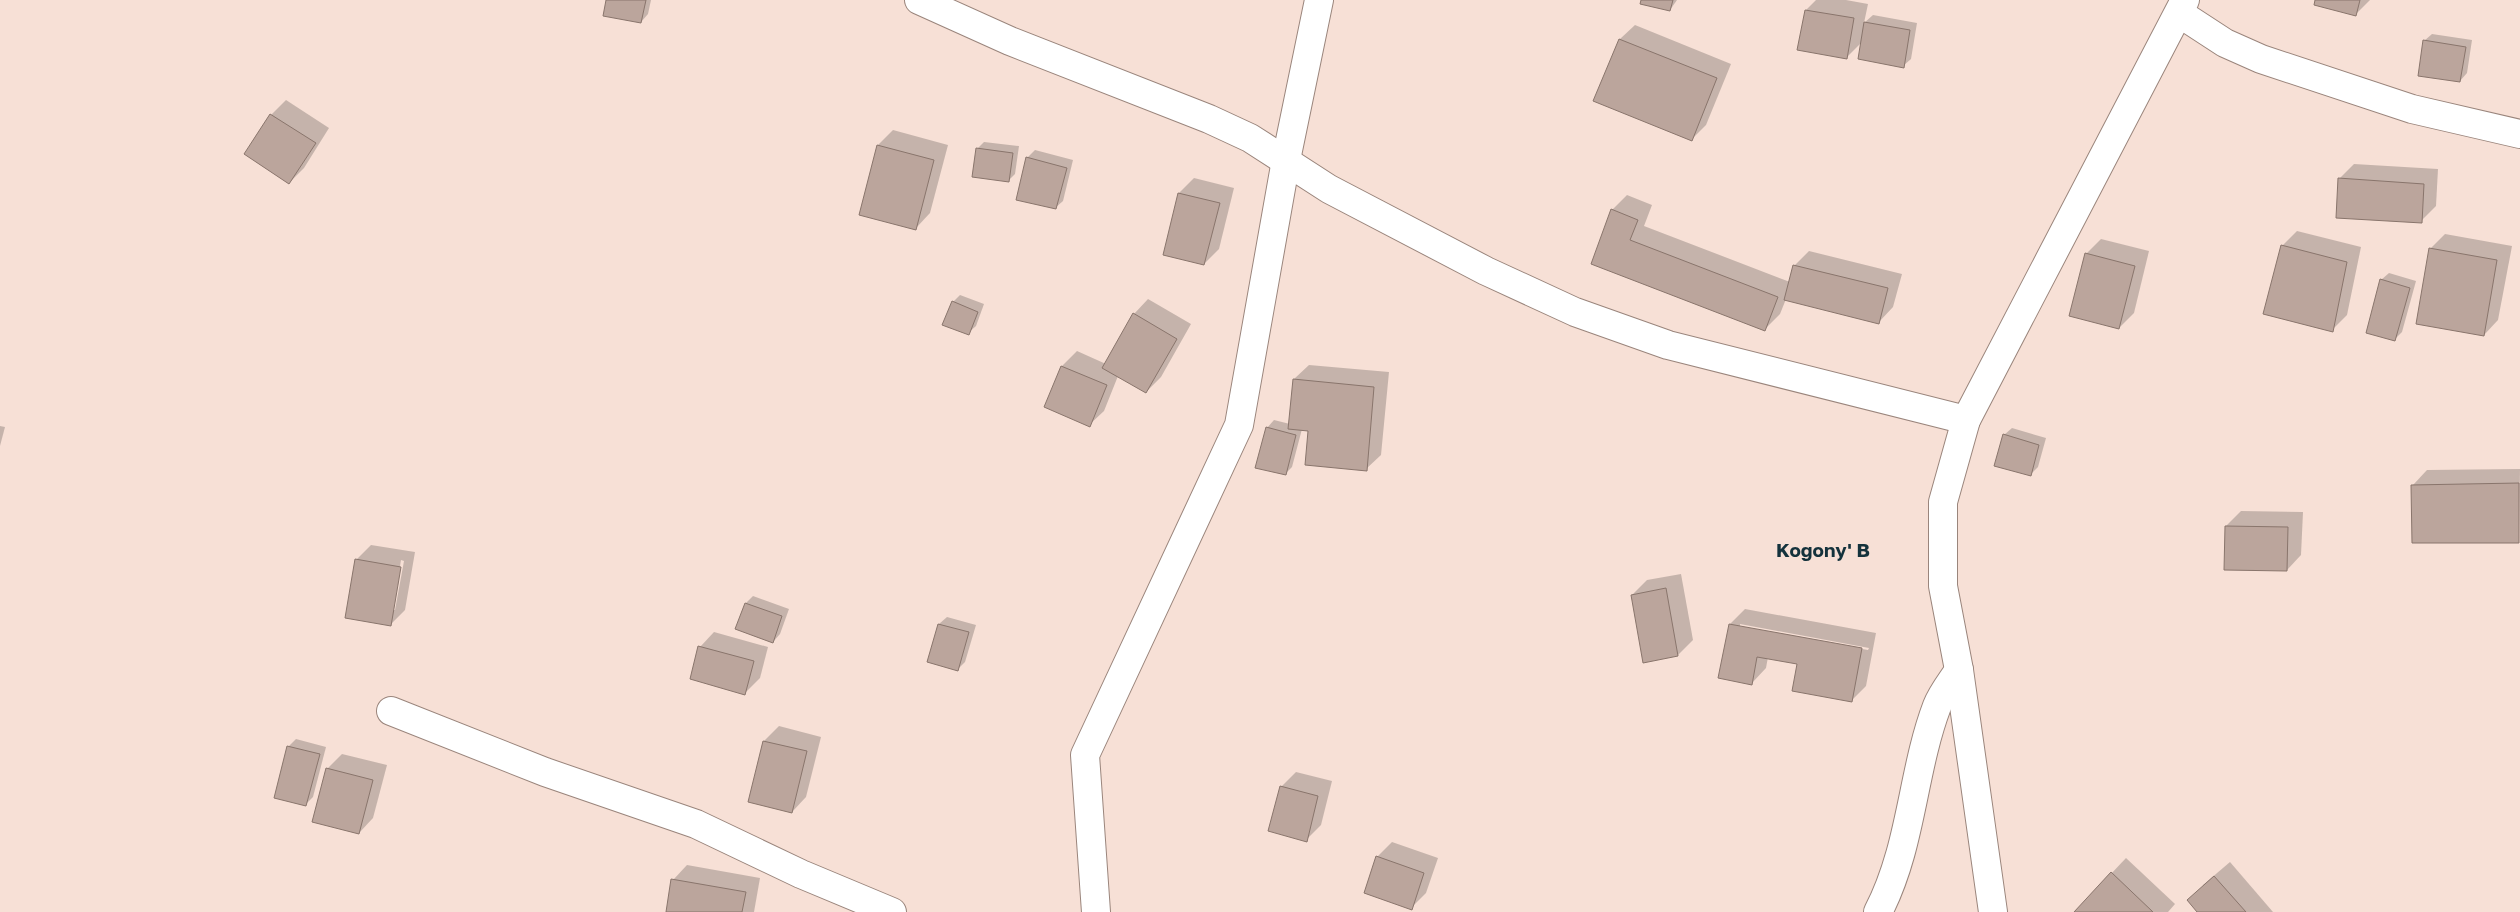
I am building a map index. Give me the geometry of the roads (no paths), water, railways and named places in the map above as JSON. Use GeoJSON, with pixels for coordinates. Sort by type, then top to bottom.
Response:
{"type":"FeatureCollection","features":[{"type":"Feature","properties":{"kind":"street"},"geometry":{"type":"LineString","coordinates":[[919,0],[1010,41],[1210,119],[1250,138],[1329,189],[1486,271],[1575,312],[1668,345],[1966,420]]}},
{"type":"Feature","properties":{"kind":"street"},"geometry":{"type":"LineString","coordinates":[[1096,912],[1085,755],[1239,425],[1286,160],[1319,0]]}},
{"type":"Feature","properties":{"kind":"street"},"geometry":{"type":"LineString","coordinates":[[1993,912],[1958,670],[1943,586],[1943,502],[1966,420],[2182,6],[2225,43],[2261,59],[2412,109],[2520,134]]}},
{"type":"Feature","properties":{"kind":"street"},"geometry":{"type":"LineString","coordinates":[[1878,912],[1905,839],[1927,740],[1937,705],[1958,670]]}},
{"type":"Feature","properties":{"kind":"street"},"geometry":{"type":"LineString","coordinates":[[391,711],[545,772],[696,824],[801,874],[892,912]]}},
{"type":"Feature","properties":{"kind":"district","name":"Kogony' B"},"geometry":{"type":"Point","coordinates":[1823,549]}}]}
